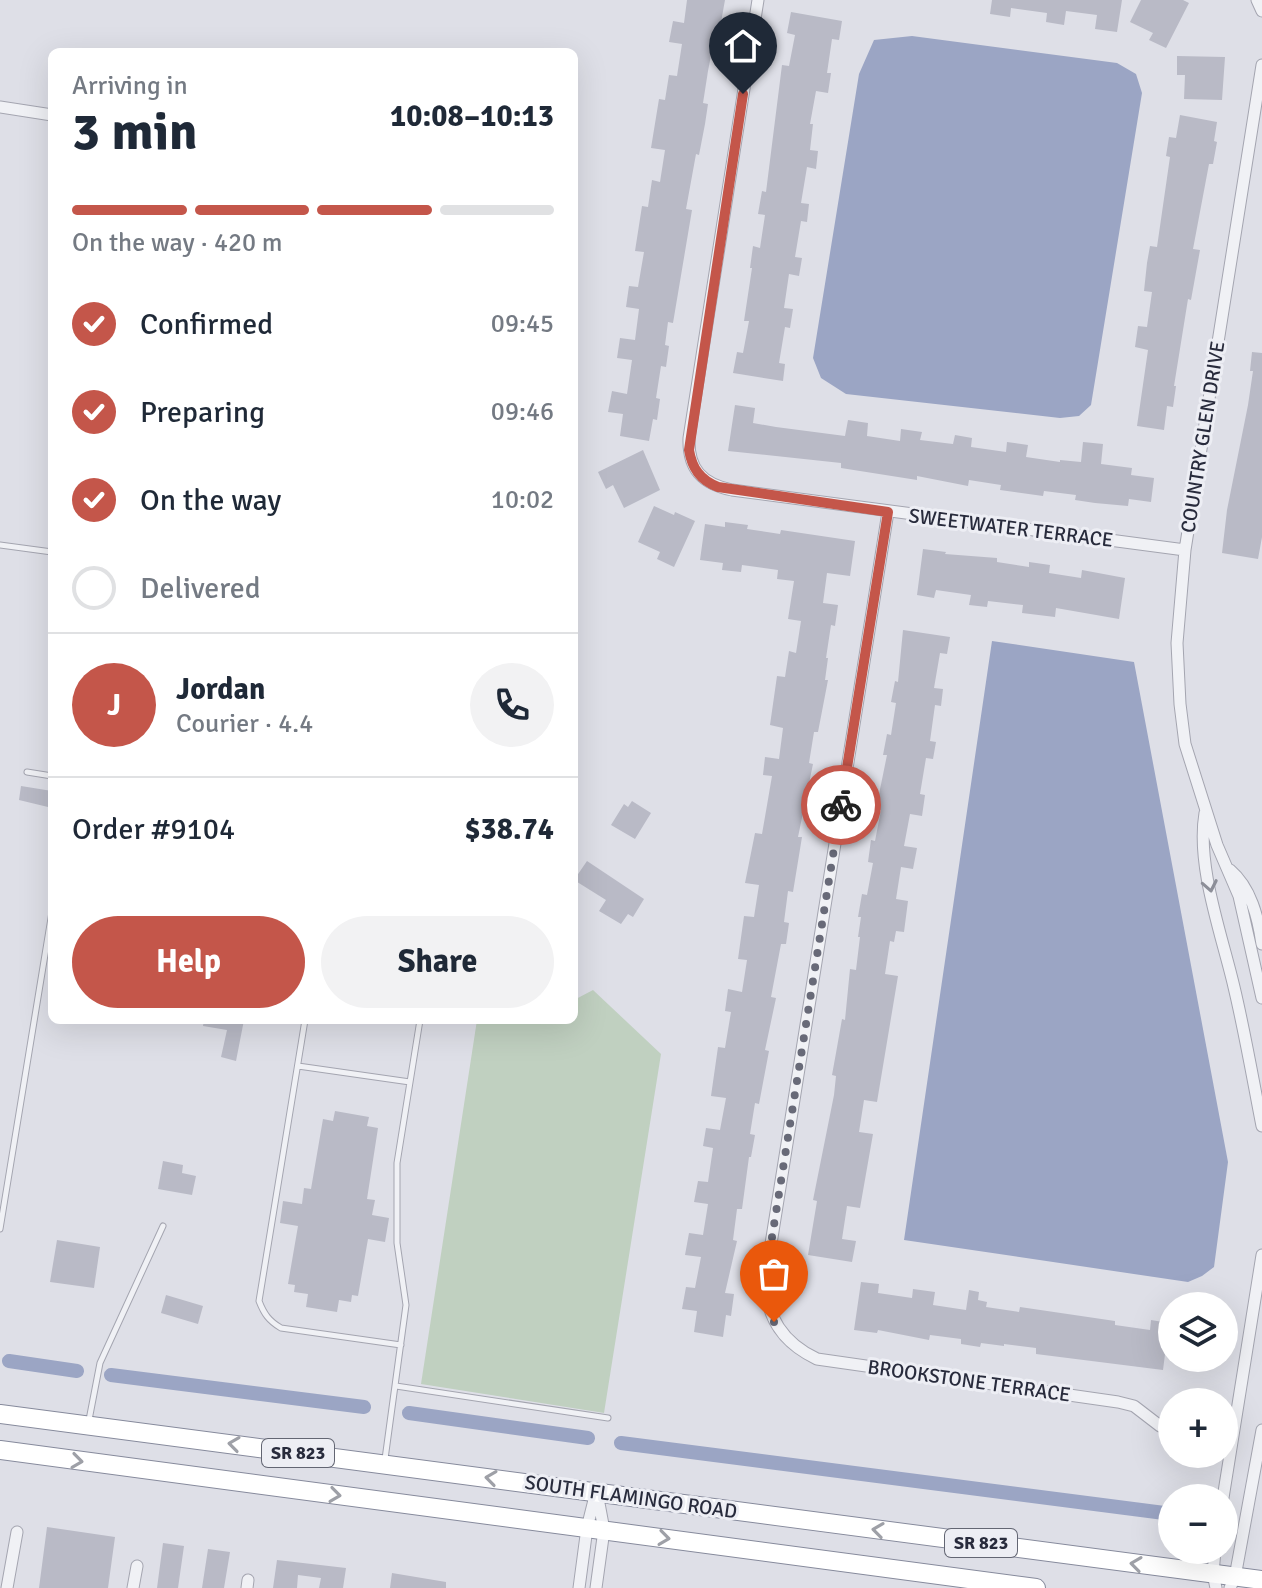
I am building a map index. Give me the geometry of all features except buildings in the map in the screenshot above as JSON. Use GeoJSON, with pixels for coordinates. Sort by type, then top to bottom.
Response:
{"type":"FeatureCollection","features":[{"type":"Feature","properties":{"kind":"highway","name":"SOUTH FLAMINGO ROAD"},"geometry":{"type":"LineString","coordinates":[[0,1414],[596,1492],[1214,1581],[1262,1580]]}},
{"type":"Feature","properties":{"kind":"highway","name":"SOUTH FLAMINGO ROAD"},"geometry":{"type":"LineString","coordinates":[[0,1450],[1036,1588]]}},
{"type":"Feature","properties":{"kind":"street","name":"SWEETWATER TERRACE"},"geometry":{"type":"LineString","coordinates":[[758,0],[689,438],[690,460],[698,474],[718,487],[1185,550]]}},
{"type":"Feature","properties":{"kind":"street"},"geometry":{"type":"LineString","coordinates":[[1257,0],[1262,11]]}},
{"type":"Feature","properties":{"kind":"street","name":"COUNTRY GLEN DRIVE"},"geometry":{"type":"LineString","coordinates":[[1262,65],[1185,550],[1177,643],[1185,744],[1205,809],[1239,896],[1262,997]]}},
{"type":"Feature","properties":{"kind":"street"},"geometry":{"type":"LineString","coordinates":[[0,107],[48,114]]}},
{"type":"Feature","properties":{"kind":"street","name":"BROOKSTONE TERRACE"},"geometry":{"type":"LineString","coordinates":[[888,512],[766,1275],[769,1312],[788,1341],[806,1354],[830,1363],[1118,1402],[1134,1406],[1158,1424]]}},
{"type":"Feature","properties":{"kind":"street","name":"COUNTRY GLEN DRIVE"},"geometry":{"type":"LineString","coordinates":[[1205,809],[1202,833],[1211,890],[1262,1126]]}},
{"type":"Feature","properties":{"kind":"street","name":"COUNTRY GLEN DRIVE"},"geometry":{"type":"LineString","coordinates":[[1226,866],[1242,880],[1259,920],[1262,944]]}},
{"type":"Feature","properties":{"kind":"street"},"geometry":{"type":"LineString","coordinates":[[1225,1484],[1262,1255]]}},
{"type":"Feature","properties":{"kind":"street"},"geometry":{"type":"LineString","coordinates":[[1232,1582],[1262,1430]]}},
{"type":"Feature","properties":{"kind":"street"},"geometry":{"type":"LineString","coordinates":[[596,1492],[596,1588]]}},
{"type":"Feature","properties":{"kind":"street"},"geometry":{"type":"LineString","coordinates":[[579,1588],[595,1529],[596,1492]]}},
{"type":"Feature","properties":{"kind":"street"},"geometry":{"type":"LineString","coordinates":[[7,1588],[17,1532]]}},
{"type":"Feature","properties":{"kind":"street"},"geometry":{"type":"LineString","coordinates":[[133,1588],[137,1566]]}},
{"type":"Feature","properties":{"kind":"lane"},"geometry":{"type":"LineString","coordinates":[[0,545],[48,551]]}},
{"type":"Feature","properties":{"kind":"lane"},"geometry":{"type":"LineString","coordinates":[[27,772],[48,775]]}},
{"type":"Feature","properties":{"kind":"lane"},"geometry":{"type":"LineString","coordinates":[[0,1229],[48,936]]}},
{"type":"Feature","properties":{"kind":"lane"},"geometry":{"type":"LineString","coordinates":[[304,1024],[259,1301],[270,1322],[281,1328],[401,1345]]}},
{"type":"Feature","properties":{"kind":"lane"},"geometry":{"type":"LineString","coordinates":[[384,1464],[406,1305],[397,1243],[397,1163],[419,1024]]}},
{"type":"Feature","properties":{"kind":"lane"},"geometry":{"type":"LineString","coordinates":[[298,1066],[410,1082]]}},
{"type":"Feature","properties":{"kind":"lane"},"geometry":{"type":"LineString","coordinates":[[89,1425],[100,1363],[163,1226]]}},
{"type":"Feature","properties":{"kind":"lane"},"geometry":{"type":"LineString","coordinates":[[396,1386],[608,1418]]}},
{"type":"Feature","properties":{"kind":"green space"},"geometry":{"type":"Polygon","coordinates":[[[593,990],[661,1054],[604,1413],[421,1384],[476,1024],[578,1024],[578,998],[593,990]]]}},
{"type":"Feature","properties":{"kind":"water"},"geometry":{"type":"Polygon","coordinates":[[[912,36],[1117,63],[1136,74],[1142,93],[1091,405],[1079,416],[1060,418],[846,394],[821,378],[813,358],[859,74],[874,40],[912,36]]]}},
{"type":"Feature","properties":{"kind":"water"},"geometry":{"type":"Polygon","coordinates":[[[992,641],[1134,662],[1228,1162],[1214,1267],[1188,1282],[904,1240],[992,641]]]}},
{"type":"Feature","properties":{"kind":"waterway"},"geometry":{"type":"LineString","coordinates":[[9,1361],[77,1371]]}},
{"type":"Feature","properties":{"kind":"waterway"},"geometry":{"type":"LineString","coordinates":[[111,1375],[364,1407]]}},
{"type":"Feature","properties":{"kind":"waterway"},"geometry":{"type":"LineString","coordinates":[[409,1413],[588,1438]]}},
{"type":"Feature","properties":{"kind":"waterway"},"geometry":{"type":"LineString","coordinates":[[621,1443],[1158,1512]]}},
{"type":"Feature","properties":{"kind":"way so far"},"geometry":{"type":"LineString","coordinates":[[774,1322],[766,1298],[766,1275],[841,805]]}},
{"type":"Feature","properties":{"kind":"route"},"geometry":{"type":"LineString","coordinates":[[743,94],[689,438],[690,460],[704,480],[718,487],[888,512],[841,805]]}}]}
